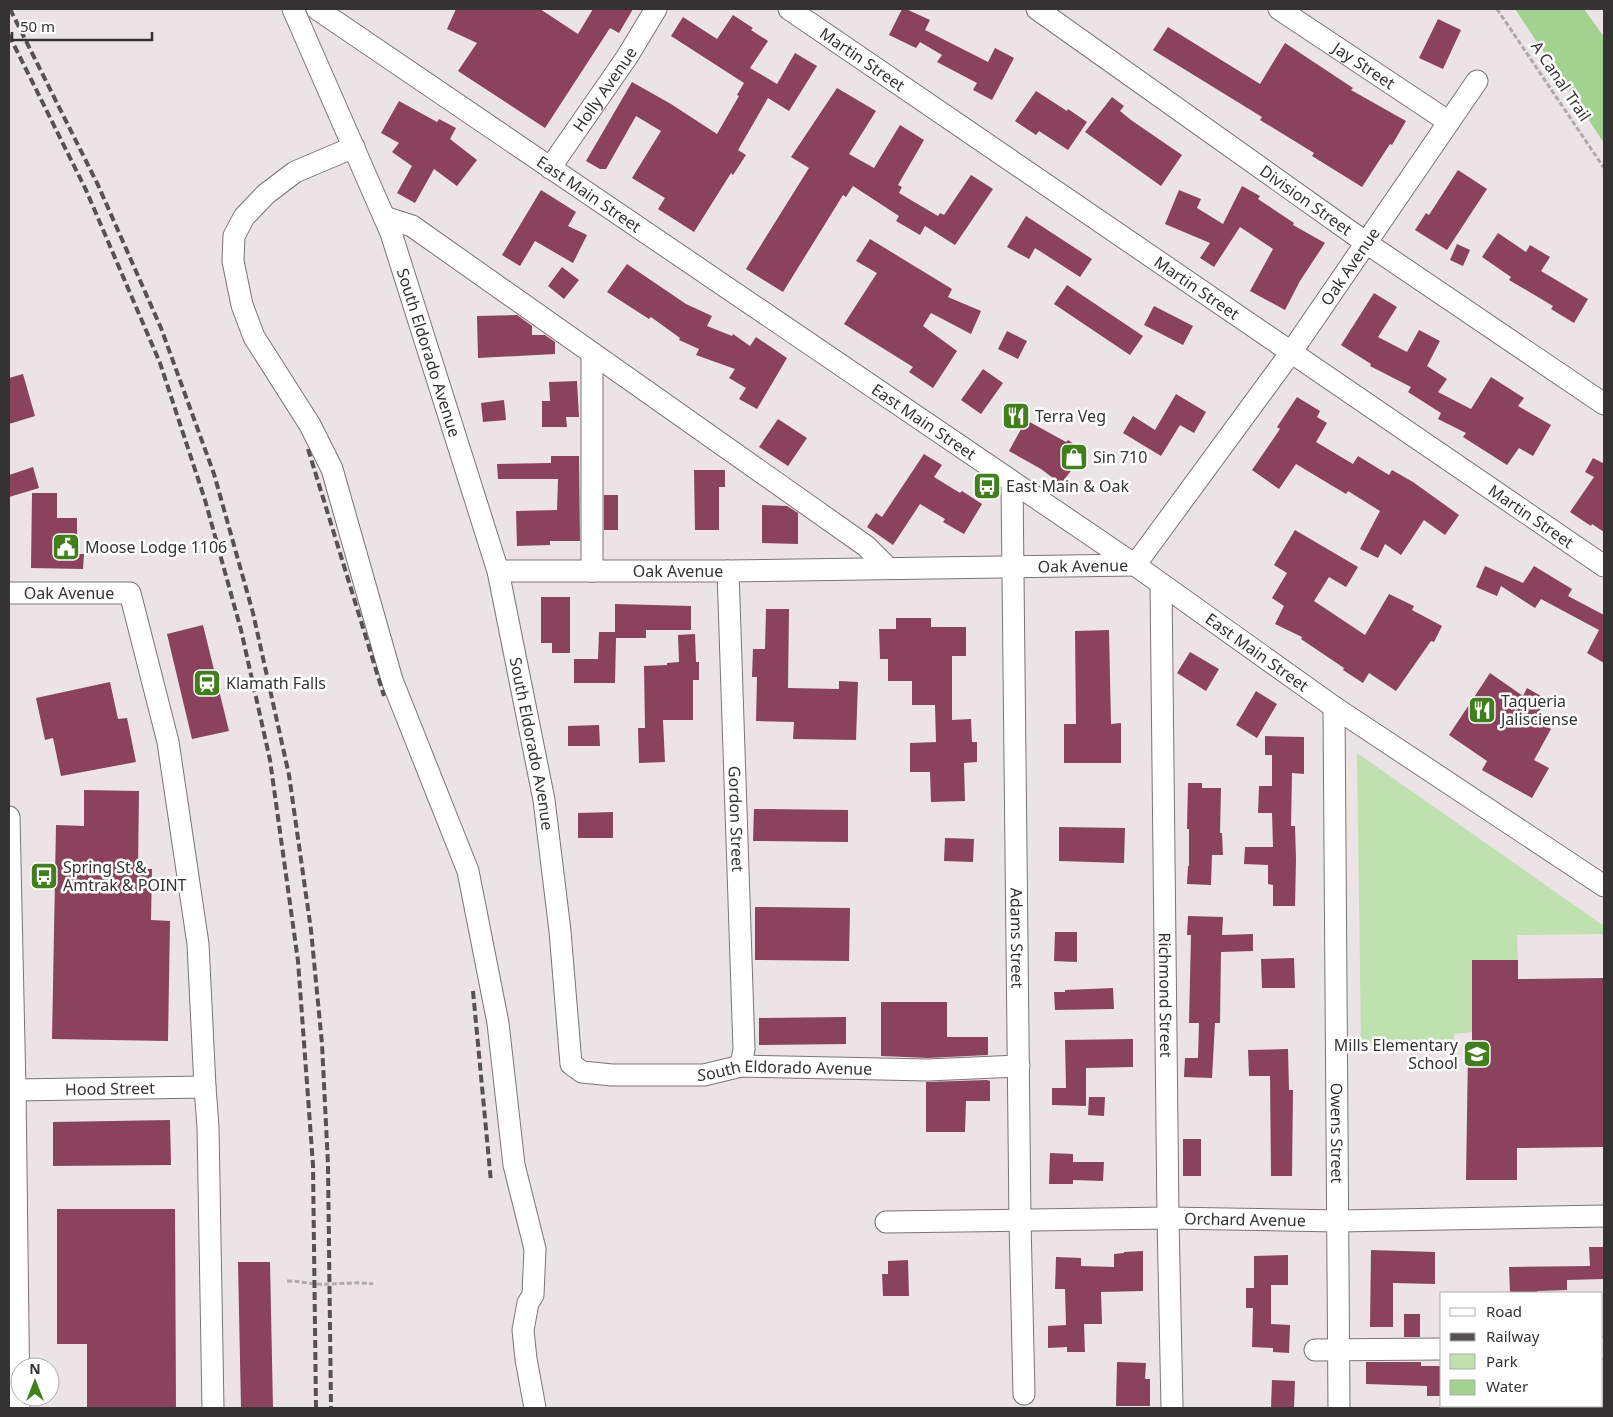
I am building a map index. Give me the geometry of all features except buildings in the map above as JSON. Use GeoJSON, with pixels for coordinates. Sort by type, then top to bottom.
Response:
{"type":"FeatureCollection","features":[{"type":"Feature","properties":{"kind":"street","name":"South Eldorado Avenue"},"geometry":{"type":"LineString","coordinates":[[293,9],[391,233],[498,571],[544,800],[560,931],[570,1064],[582,1072],[622,1075],[704,1075],[741,1066],[928,1070],[1019,1066]]}},
{"type":"Feature","properties":{"kind":"street","name":"East Main Street"},"geometry":{"type":"LineString","coordinates":[[317,9],[1135,565],[1334,707],[1604,886]]}},
{"type":"Feature","properties":{"kind":"street","name":"Holly Avenue"},"geometry":{"type":"LineString","coordinates":[[550,168],[628,57],[656,9]]}},
{"type":"Feature","properties":{"kind":"street","name":"Martin Street"},"geometry":{"type":"LineString","coordinates":[[790,9],[1604,566]]}},
{"type":"Feature","properties":{"kind":"street","name":"Division Street"},"geometry":{"type":"LineString","coordinates":[[1037,9],[1366,242],[1604,404]]}},
{"type":"Feature","properties":{"kind":"street","name":"Jay Street"},"geometry":{"type":"LineString","coordinates":[[1279,9],[1449,122]]}},
{"type":"Feature","properties":{"kind":"street","name":"Oak Avenue"},"geometry":{"type":"LineString","coordinates":[[498,571],[728,571],[1135,565],[1292,351],[1477,81]]}},
{"type":"Feature","properties":{"kind":"street"},"geometry":{"type":"LineString","coordinates":[[354,147],[295,172],[266,194],[244,216],[234,236],[233,261],[242,305],[254,337],[310,426],[332,468],[392,680],[468,871],[498,1022],[514,1164],[535,1249],[533,1295],[528,1303],[523,1330],[535,1408]]}},
{"type":"Feature","properties":{"kind":"street"},"geometry":{"type":"LineString","coordinates":[[384,217],[412,226],[866,546],[888,568]]}},
{"type":"Feature","properties":{"kind":"street"},"geometry":{"type":"LineString","coordinates":[[592,353],[592,571]]}},
{"type":"Feature","properties":{"kind":"street","name":"Adams Street"},"geometry":{"type":"LineString","coordinates":[[1012,482],[1020,1221],[1024,1394]]}},
{"type":"Feature","properties":{"kind":"street","name":"Gordon Street"},"geometry":{"type":"LineString","coordinates":[[728,571],[744,1039],[741,1066]]}},
{"type":"Feature","properties":{"kind":"street","name":"Richmond Street"},"geometry":{"type":"LineString","coordinates":[[1161,584],[1172,1407]]}},
{"type":"Feature","properties":{"kind":"street","name":"Oak Avenue"},"geometry":{"type":"LineString","coordinates":[[9,593],[130,594],[168,742],[198,944],[205,1087]]}},
{"type":"Feature","properties":{"kind":"street","name":"Owens Street"},"geometry":{"type":"LineString","coordinates":[[1334,707],[1339,1408]]}},
{"type":"Feature","properties":{"kind":"street"},"geometry":{"type":"LineString","coordinates":[[9,817],[19,1408]]}},
{"type":"Feature","properties":{"kind":"street"},"geometry":{"type":"LineString","coordinates":[[205,1087],[208,1127],[213,1408]]}},
{"type":"Feature","properties":{"kind":"street","name":"Hood Street"},"geometry":{"type":"LineString","coordinates":[[15,1090],[205,1087]]}},
{"type":"Feature","properties":{"kind":"street","name":"Orchard Avenue"},"geometry":{"type":"LineString","coordinates":[[886,1222],[1168,1218],[1338,1221],[1604,1216]]}},
{"type":"Feature","properties":{"kind":"street"},"geometry":{"type":"LineString","coordinates":[[1315,1350],[1440,1349]]}},
{"type":"Feature","properties":{"kind":"path","name":"A Canal Trail"},"geometry":{"type":"LineString","coordinates":[[1497,9],[1604,168]]}},
{"type":"Feature","properties":{"kind":"path"},"geometry":{"type":"LineString","coordinates":[[287,1281],[315,1284],[363,1282],[373,1284]]}},
{"type":"Feature","properties":{"kind":"green space"},"geometry":{"type":"Polygon","coordinates":[[[1357,753],[1604,926],[1604,934],[1517,935],[1518,960],[1472,960],[1472,1032],[1454,1034],[1453,1044],[1361,1044],[1357,753]]]}},
{"type":"Feature","properties":{"kind":"water"},"geometry":{"type":"Polygon","coordinates":[[[1515,9],[1584,9],[1604,37],[1604,143],[1515,9]]]}},
{"type":"Feature","properties":{"kind":"railway"},"geometry":{"type":"LineString","coordinates":[[10,9],[98,185],[161,328],[214,474],[253,613],[289,775],[311,930],[322,1044],[328,1165],[331,1408]]}},
{"type":"Feature","properties":{"kind":"railway"},"geometry":{"type":"LineString","coordinates":[[9,35],[86,190],[160,363],[205,500],[241,630],[270,760],[298,961],[313,1165],[316,1408]]}},
{"type":"Feature","properties":{"kind":"railway"},"geometry":{"type":"LineString","coordinates":[[308,449],[384,696]]}},
{"type":"Feature","properties":{"kind":"railway"},"geometry":{"type":"LineString","coordinates":[[473,991],[491,1182]]}},
{"type":"Feature","properties":{"kind":"place","name":"Terra Veg"},"geometry":{"type":"Point","coordinates":[1016,416]}},
{"type":"Feature","properties":{"kind":"place","name":"Sin 710"},"geometry":{"type":"Point","coordinates":[1074,457]}},
{"type":"Feature","properties":{"kind":"place","name":"East Main & Oak"},"geometry":{"type":"Point","coordinates":[987,486]}},
{"type":"Feature","properties":{"kind":"place","name":"Moose Lodge 1106"},"geometry":{"type":"Point","coordinates":[66,547]}},
{"type":"Feature","properties":{"kind":"place","name":"Klamath Falls"},"geometry":{"type":"Point","coordinates":[207,683]}},
{"type":"Feature","properties":{"kind":"place","name":"Taqueria Jalisciense"},"geometry":{"type":"Point","coordinates":[1482,710]}},
{"type":"Feature","properties":{"kind":"place","name":"Spring St & Amtrak & POINT"},"geometry":{"type":"Point","coordinates":[44,876]}},
{"type":"Feature","properties":{"kind":"place","name":"Mills Elementary School"},"geometry":{"type":"Point","coordinates":[1477,1054]}}]}
